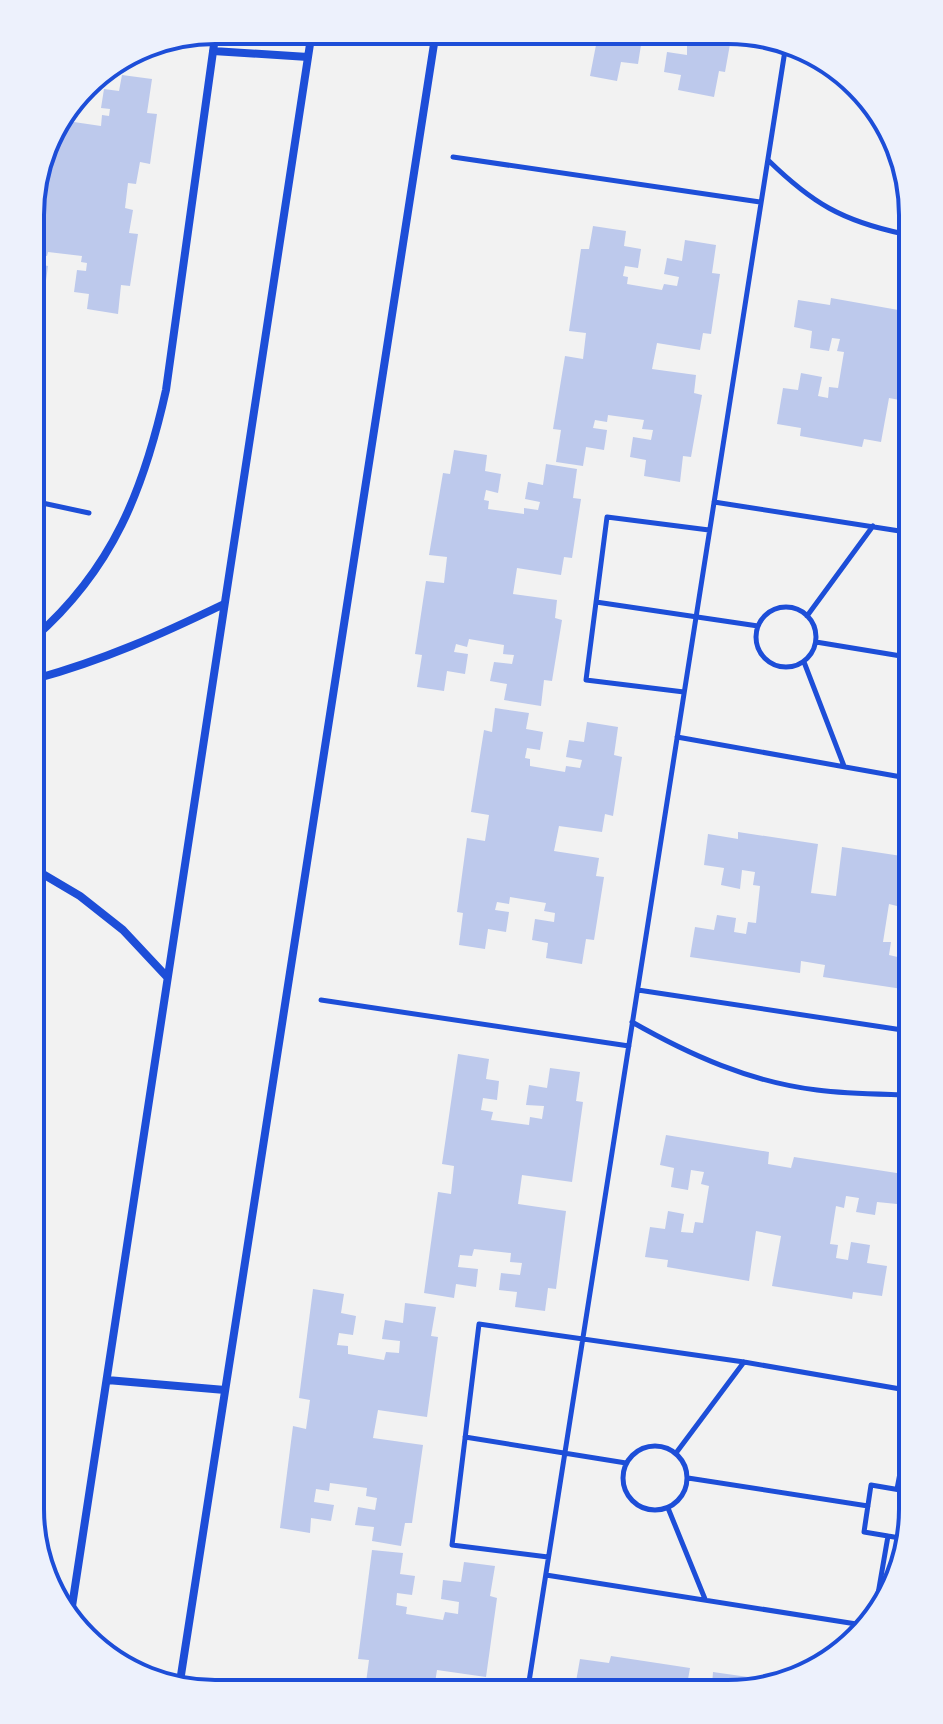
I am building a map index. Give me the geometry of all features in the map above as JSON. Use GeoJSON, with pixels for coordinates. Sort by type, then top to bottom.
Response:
{"type":"FeatureCollection","features":[{"type":"Feature","properties":{"kind":"street"},"geometry":{"type":"LineString","coordinates":[[44,629],[108,553],[125,521],[153,449],[166,390],[214,44]]}},
{"type":"Feature","properties":{"kind":"street"},"geometry":{"type":"LineString","coordinates":[[73,1603],[310,44]]}},
{"type":"Feature","properties":{"kind":"street"},"geometry":{"type":"LineString","coordinates":[[181,1676],[434,44]]}},
{"type":"Feature","properties":{"kind":"street"},"geometry":{"type":"LineString","coordinates":[[213,51],[308,57]]}},
{"type":"Feature","properties":{"kind":"street"},"geometry":{"type":"LineString","coordinates":[[44,677],[113,655],[224,604]]}},
{"type":"Feature","properties":{"kind":"street"},"geometry":{"type":"LineString","coordinates":[[44,875],[80,896],[123,930],[167,977]]}},
{"type":"Feature","properties":{"kind":"street"},"geometry":{"type":"LineString","coordinates":[[107,1380],[225,1390]]}},
{"type":"Feature","properties":{"kind":"path"},"geometry":{"type":"LineString","coordinates":[[529,1680],[785,54]]}},
{"type":"Feature","properties":{"kind":"path"},"geometry":{"type":"LineString","coordinates":[[418,152],[760,202]]}},
{"type":"Feature","properties":{"kind":"path"},"geometry":{"type":"LineString","coordinates":[[768,160],[802,193],[842,216],[899,233]]}},
{"type":"Feature","properties":{"kind":"path"},"geometry":{"type":"LineString","coordinates":[[714,502],[899,531]]}},
{"type":"Feature","properties":{"kind":"path"},"geometry":{"type":"LineString","coordinates":[[44,503],[125,521]]}},
{"type":"Feature","properties":{"kind":"path"},"geometry":{"type":"LineString","coordinates":[[684,692],[586,680],[607,517],[709,530]]}},
{"type":"Feature","properties":{"kind":"path"},"geometry":{"type":"LineString","coordinates":[[807,616],[873,526]]}},
{"type":"Feature","properties":{"kind":"path"},"geometry":{"type":"LineString","coordinates":[[596,602],[758,626]]}},
{"type":"Feature","properties":{"kind":"path"},"geometry":{"type":"LineString","coordinates":[[780,608],[795,608],[807,616],[813,623],[816,642],[812,653],[804,662],[793,667],[780,667],[768,661],[760,652],[756,639],[758,626],[767,614],[780,608]]}},
{"type":"Feature","properties":{"kind":"path"},"geometry":{"type":"LineString","coordinates":[[816,642],[899,656]]}},
{"type":"Feature","properties":{"kind":"path"},"geometry":{"type":"LineString","coordinates":[[804,662],[844,766]]}},
{"type":"Feature","properties":{"kind":"path"},"geometry":{"type":"LineString","coordinates":[[677,737],[899,776]]}},
{"type":"Feature","properties":{"kind":"path"},"geometry":{"type":"LineString","coordinates":[[638,990],[899,1029]]}},
{"type":"Feature","properties":{"kind":"path"},"geometry":{"type":"LineString","coordinates":[[287,995],[629,1046]]}},
{"type":"Feature","properties":{"kind":"path"},"geometry":{"type":"LineString","coordinates":[[632,1022],[675,1047],[768,1081],[817,1090],[899,1094]]}},
{"type":"Feature","properties":{"kind":"path"},"geometry":{"type":"LineString","coordinates":[[548,1557],[452,1545],[479,1324],[583,1337],[899,1389]]}},
{"type":"Feature","properties":{"kind":"path"},"geometry":{"type":"LineString","coordinates":[[676,1453],[744,1362]]}},
{"type":"Feature","properties":{"kind":"path"},"geometry":{"type":"LineString","coordinates":[[465,1437],[626,1463]]}},
{"type":"Feature","properties":{"kind":"path"},"geometry":{"type":"LineString","coordinates":[[648,1446],[663,1446],[676,1453],[684,1464],[688,1478],[685,1490],[678,1501],[668,1508],[642,1508],[624,1489],[622,1476],[626,1463],[635,1452],[648,1446]]}},
{"type":"Feature","properties":{"kind":"path"},"geometry":{"type":"LineString","coordinates":[[688,1478],[868,1506]]}},
{"type":"Feature","properties":{"kind":"path"},"geometry":{"type":"LineString","coordinates":[[897,1537],[864,1532],[871,1485],[897,1489],[899,1482]]}},
{"type":"Feature","properties":{"kind":"path"},"geometry":{"type":"LineString","coordinates":[[668,1508],[705,1600]]}},
{"type":"Feature","properties":{"kind":"path"},"geometry":{"type":"LineString","coordinates":[[878,1590],[888,1536]]}},
{"type":"Feature","properties":{"kind":"path"},"geometry":{"type":"LineString","coordinates":[[545,1575],[855,1623]]}},
{"type":"Feature","properties":{"kind":"building"},"geometry":{"type":"Polygon","coordinates":[[[592,44],[641,45],[638,64],[621,62],[617,81],[590,76],[596,45],[592,44]]]}},
{"type":"Feature","properties":{"kind":"building"},"geometry":{"type":"Polygon","coordinates":[[[677,44],[730,44],[725,72],[719,71],[714,97],[678,90],[681,75],[664,72],[667,52],[687,55],[687,45],[677,44]]]}},
{"type":"Feature","properties":{"kind":"building"},"geometry":{"type":"Polygon","coordinates":[[[122,75],[152,79],[147,113],[157,114],[150,164],[140,162],[136,184],[128,183],[125,208],[133,210],[129,233],[138,234],[130,286],[121,285],[118,314],[87,309],[89,294],[74,292],[77,270],[86,271],[87,263],[81,262],[82,256],[48,252],[44,256],[44,215],[50,171],[72,122],[101,126],[102,115],[109,116],[110,109],[101,108],[104,89],[119,91],[122,75]]]}},
{"type":"Feature","properties":{"kind":"building"},"geometry":{"type":"Polygon","coordinates":[[[593,226],[626,231],[624,246],[641,249],[638,268],[625,266],[623,276],[628,277],[627,284],[662,290],[664,284],[677,286],[679,277],[664,274],[667,258],[682,261],[685,240],[716,245],[712,273],[720,274],[711,334],[703,333],[700,350],[657,343],[652,369],[696,375],[694,393],[702,395],[691,457],[683,456],[680,482],[644,476],[646,460],[630,457],[633,437],[651,440],[653,430],[642,429],[644,420],[608,415],[607,422],[595,420],[593,428],[607,430],[604,450],[586,447],[583,466],[556,462],[561,430],[553,429],[565,356],[583,359],[586,333],[569,331],[581,249],[589,249],[593,226]]]}},
{"type":"Feature","properties":{"kind":"building"},"geometry":{"type":"Polygon","coordinates":[[[44,265],[48,266],[44,288],[44,265]]]}},
{"type":"Feature","properties":{"kind":"building"},"geometry":{"type":"Polygon","coordinates":[[[831,298],[899,310],[899,400],[889,398],[881,442],[864,439],[862,447],[800,436],[801,428],[777,424],[783,388],[798,390],[801,373],[822,377],[818,396],[828,398],[829,387],[838,388],[844,352],[837,351],[840,339],[832,338],[829,351],[810,348],[812,331],[794,327],[798,300],[830,305],[831,298]]]}},
{"type":"Feature","properties":{"kind":"building"},"geometry":{"type":"Polygon","coordinates":[[[454,450],[487,455],[485,471],[501,474],[498,493],[486,490],[484,500],[489,501],[488,509],[524,514],[524,508],[538,510],[540,502],[525,499],[528,482],[543,485],[546,464],[577,469],[573,498],[581,499],[572,558],[564,557],[561,575],[517,568],[513,594],[557,600],[555,618],[562,620],[552,681],[544,680],[541,706],[504,700],[507,684],[490,681],[494,662],[512,664],[514,655],[503,654],[504,645],[469,639],[467,647],[456,644],[454,652],[468,654],[465,674],[447,671],[444,691],[417,687],[422,655],[415,654],[426,581],[444,583],[447,557],[429,555],[443,473],[450,474],[454,450]]]}},
{"type":"Feature","properties":{"kind":"building"},"geometry":{"type":"Polygon","coordinates":[[[495,708],[529,713],[526,729],[543,732],[540,750],[527,748],[525,758],[530,759],[530,766],[565,772],[566,766],[580,768],[582,760],[566,757],[569,740],[584,742],[587,722],[618,727],[614,755],[622,757],[613,816],[605,814],[602,832],[559,826],[554,851],[599,858],[596,876],[604,877],[594,940],[586,939],[582,964],[546,958],[548,943],[532,940],[535,919],[554,922],[555,913],[544,911],[546,903],[510,897],[509,904],[497,902],[495,910],[509,912],[506,932],[488,929],[485,949],[459,945],[463,913],[457,912],[467,838],[485,841],[489,815],[471,812],[484,730],[492,732],[495,708]]]}},
{"type":"Feature","properties":{"kind":"building"},"geometry":{"type":"Polygon","coordinates":[[[738,832],[818,844],[811,893],[836,896],[842,847],[899,856],[897,906],[889,904],[883,942],[891,942],[889,955],[899,957],[899,988],[823,977],[825,965],[801,961],[800,973],[690,957],[695,927],[714,930],[717,915],[736,918],[734,932],[746,934],[748,922],[756,923],[760,886],[753,885],[755,872],[742,870],[740,889],[721,885],[724,868],[704,865],[708,834],[738,839],[738,832]]]}},
{"type":"Feature","properties":{"kind":"building"},"geometry":{"type":"Polygon","coordinates":[[[458,1054],[489,1059],[486,1079],[499,1081],[497,1100],[483,1098],[481,1110],[493,1112],[491,1120],[529,1125],[530,1117],[542,1119],[544,1106],[526,1105],[529,1085],[547,1088],[550,1068],[580,1072],[576,1101],[583,1102],[572,1182],[522,1175],[518,1204],[566,1211],[556,1289],[548,1288],[545,1311],[515,1307],[517,1292],[499,1290],[501,1273],[520,1275],[522,1263],[510,1262],[511,1253],[474,1249],[472,1256],[460,1255],[458,1267],[478,1269],[476,1287],[456,1284],[454,1298],[424,1293],[438,1192],[451,1194],[454,1166],[442,1164],[458,1054]]]}},
{"type":"Feature","properties":{"kind":"building"},"geometry":{"type":"Polygon","coordinates":[[[666,1135],[769,1152],[768,1164],[791,1168],[794,1157],[899,1173],[897,1204],[877,1202],[875,1215],[856,1212],[859,1198],[846,1196],[844,1208],[836,1206],[830,1244],[838,1245],[836,1258],[848,1260],[851,1242],[870,1245],[867,1263],[887,1266],[882,1296],[853,1292],[852,1299],[772,1286],[781,1236],[756,1231],[749,1281],[667,1267],[668,1260],[645,1257],[650,1227],[665,1229],[668,1211],[684,1214],[681,1232],[693,1233],[695,1222],[703,1223],[709,1186],[701,1184],[704,1172],[691,1170],[688,1190],[671,1187],[674,1168],[660,1165],[666,1135]]]}},
{"type":"Feature","properties":{"kind":"building"},"geometry":{"type":"Polygon","coordinates":[[[313,1289],[344,1294],[341,1313],[356,1316],[353,1335],[339,1333],[337,1345],[348,1346],[348,1354],[384,1360],[386,1352],[399,1353],[400,1341],[382,1339],[385,1320],[403,1323],[405,1303],[436,1307],[431,1336],[438,1337],[427,1417],[378,1410],[373,1438],[423,1445],[412,1523],[405,1523],[401,1546],[372,1541],[374,1527],[355,1525],[358,1507],[375,1510],[377,1498],[366,1496],[367,1488],[330,1483],[329,1491],[316,1489],[314,1502],[334,1505],[331,1521],[311,1518],[310,1533],[280,1528],[293,1426],[306,1429],[310,1400],[299,1398],[313,1289]]]}},
{"type":"Feature","properties":{"kind":"building"},"geometry":{"type":"Polygon","coordinates":[[[372,1550],[403,1553],[400,1574],[415,1576],[412,1595],[397,1593],[396,1605],[407,1607],[406,1614],[443,1620],[445,1612],[458,1614],[459,1602],[441,1599],[443,1580],[461,1582],[464,1562],[495,1566],[490,1596],[497,1598],[486,1677],[437,1670],[435,1680],[366,1680],[369,1660],[358,1659],[372,1550]]]}},
{"type":"Feature","properties":{"kind":"building"},"geometry":{"type":"Polygon","coordinates":[[[611,1656],[690,1668],[688,1680],[576,1680],[580,1659],[609,1663],[611,1656]]]}},
{"type":"Feature","properties":{"kind":"building"},"geometry":{"type":"Polygon","coordinates":[[[713,1672],[756,1678],[750,1679],[712,1680],[713,1672]]]}}]}
